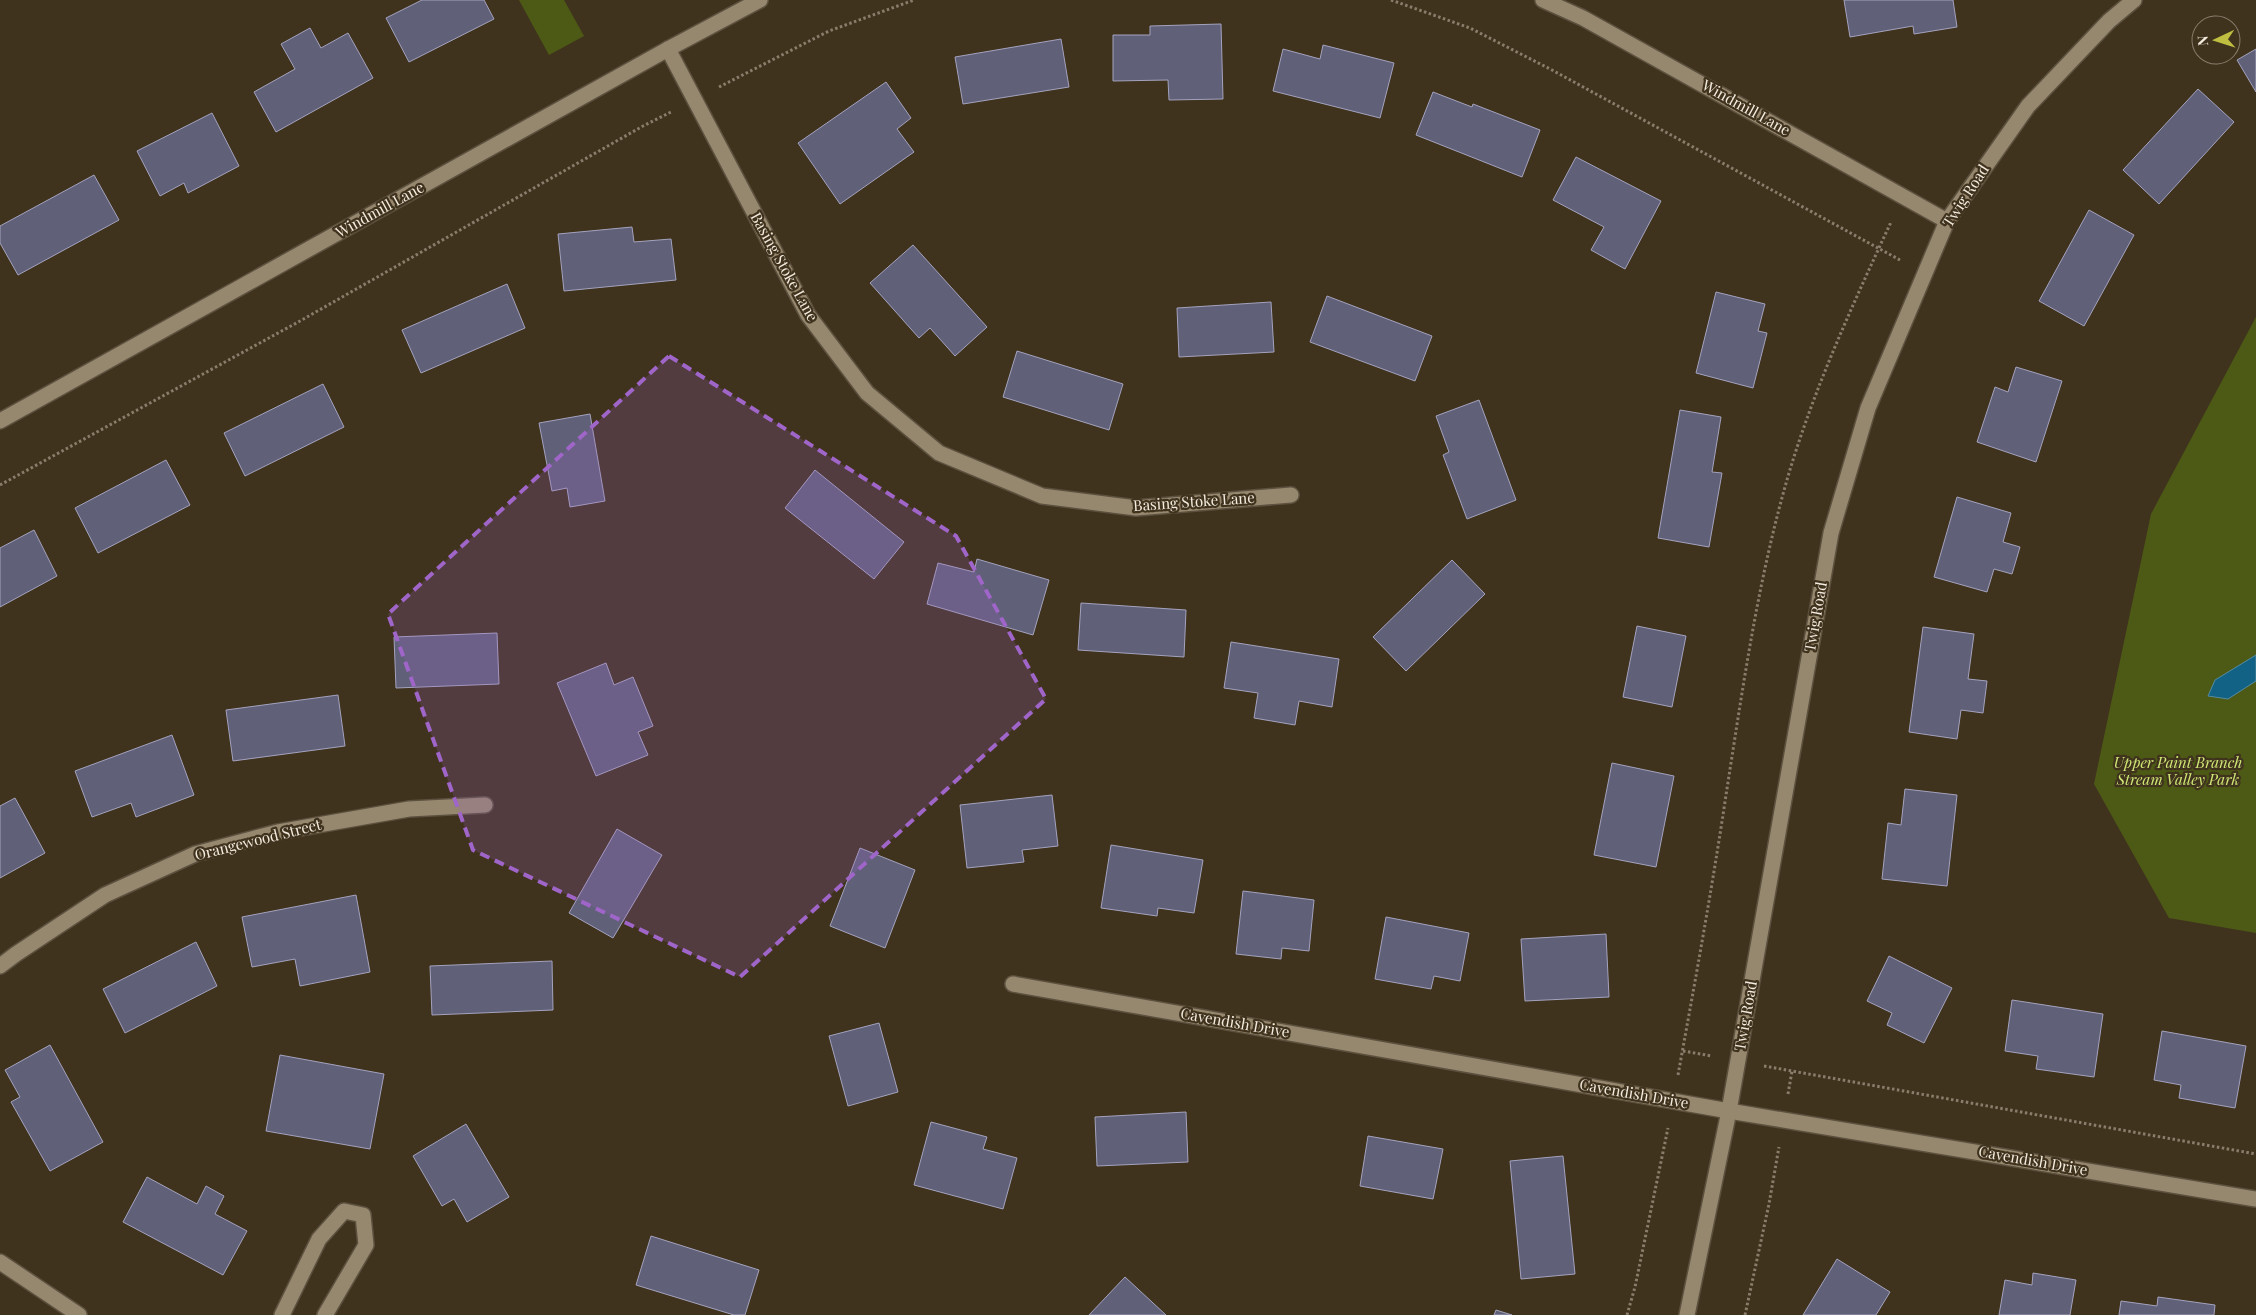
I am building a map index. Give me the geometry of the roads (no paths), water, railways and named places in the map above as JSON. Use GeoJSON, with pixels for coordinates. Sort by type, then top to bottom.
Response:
{"type":"FeatureCollection","features":[{"type":"Feature","properties":{"kind":"street","name":"Windmill Lane"},"geometry":{"type":"LineString","coordinates":[[0,421],[668,49],[760,0]]}},
{"type":"Feature","properties":{"kind":"street","name":"Windmill Lane"},"geometry":{"type":"LineString","coordinates":[[1543,0],[1583,18],[1947,220]]}},
{"type":"Feature","properties":{"kind":"street","name":"Twig Road"},"geometry":{"type":"LineString","coordinates":[[1687,1315],[1729,1111],[1831,533],[1868,408],[1947,220],[2028,106],[2108,21],[2134,0]]}},
{"type":"Feature","properties":{"kind":"street","name":"Basing Stoke Lane"},"geometry":{"type":"LineString","coordinates":[[668,49],[808,315],[867,393],[939,453],[1042,496],[1136,508],[1291,495]]}},
{"type":"Feature","properties":{"kind":"street","name":"Orangewood Street"},"geometry":{"type":"LineString","coordinates":[[0,966],[106,895],[195,854],[278,832],[409,809],[484,806]]}},
{"type":"Feature","properties":{"kind":"street","name":"Cavendish Drive"},"geometry":{"type":"LineString","coordinates":[[1013,984],[1729,1111],[2256,1199]]}},
{"type":"Feature","properties":{"kind":"street"},"geometry":{"type":"LineString","coordinates":[[282,1315],[319,1239],[344,1211],[363,1214],[366,1245],[325,1315]]}},
{"type":"Feature","properties":{"kind":"street"},"geometry":{"type":"LineString","coordinates":[[0,1262],[79,1315]]}},
{"type":"Feature","properties":{"kind":"water"},"geometry":{"type":"Polygon","coordinates":[[[2256,655],[2256,681],[2228,699],[2208,696],[2215,680],[2256,655]]]}},
{"type":"Feature","properties":{"kind":"park label","name":"Upper Paint Branch Stream Valley Park"},"geometry":{"type":"Point","coordinates":[2178,772]}}]}
